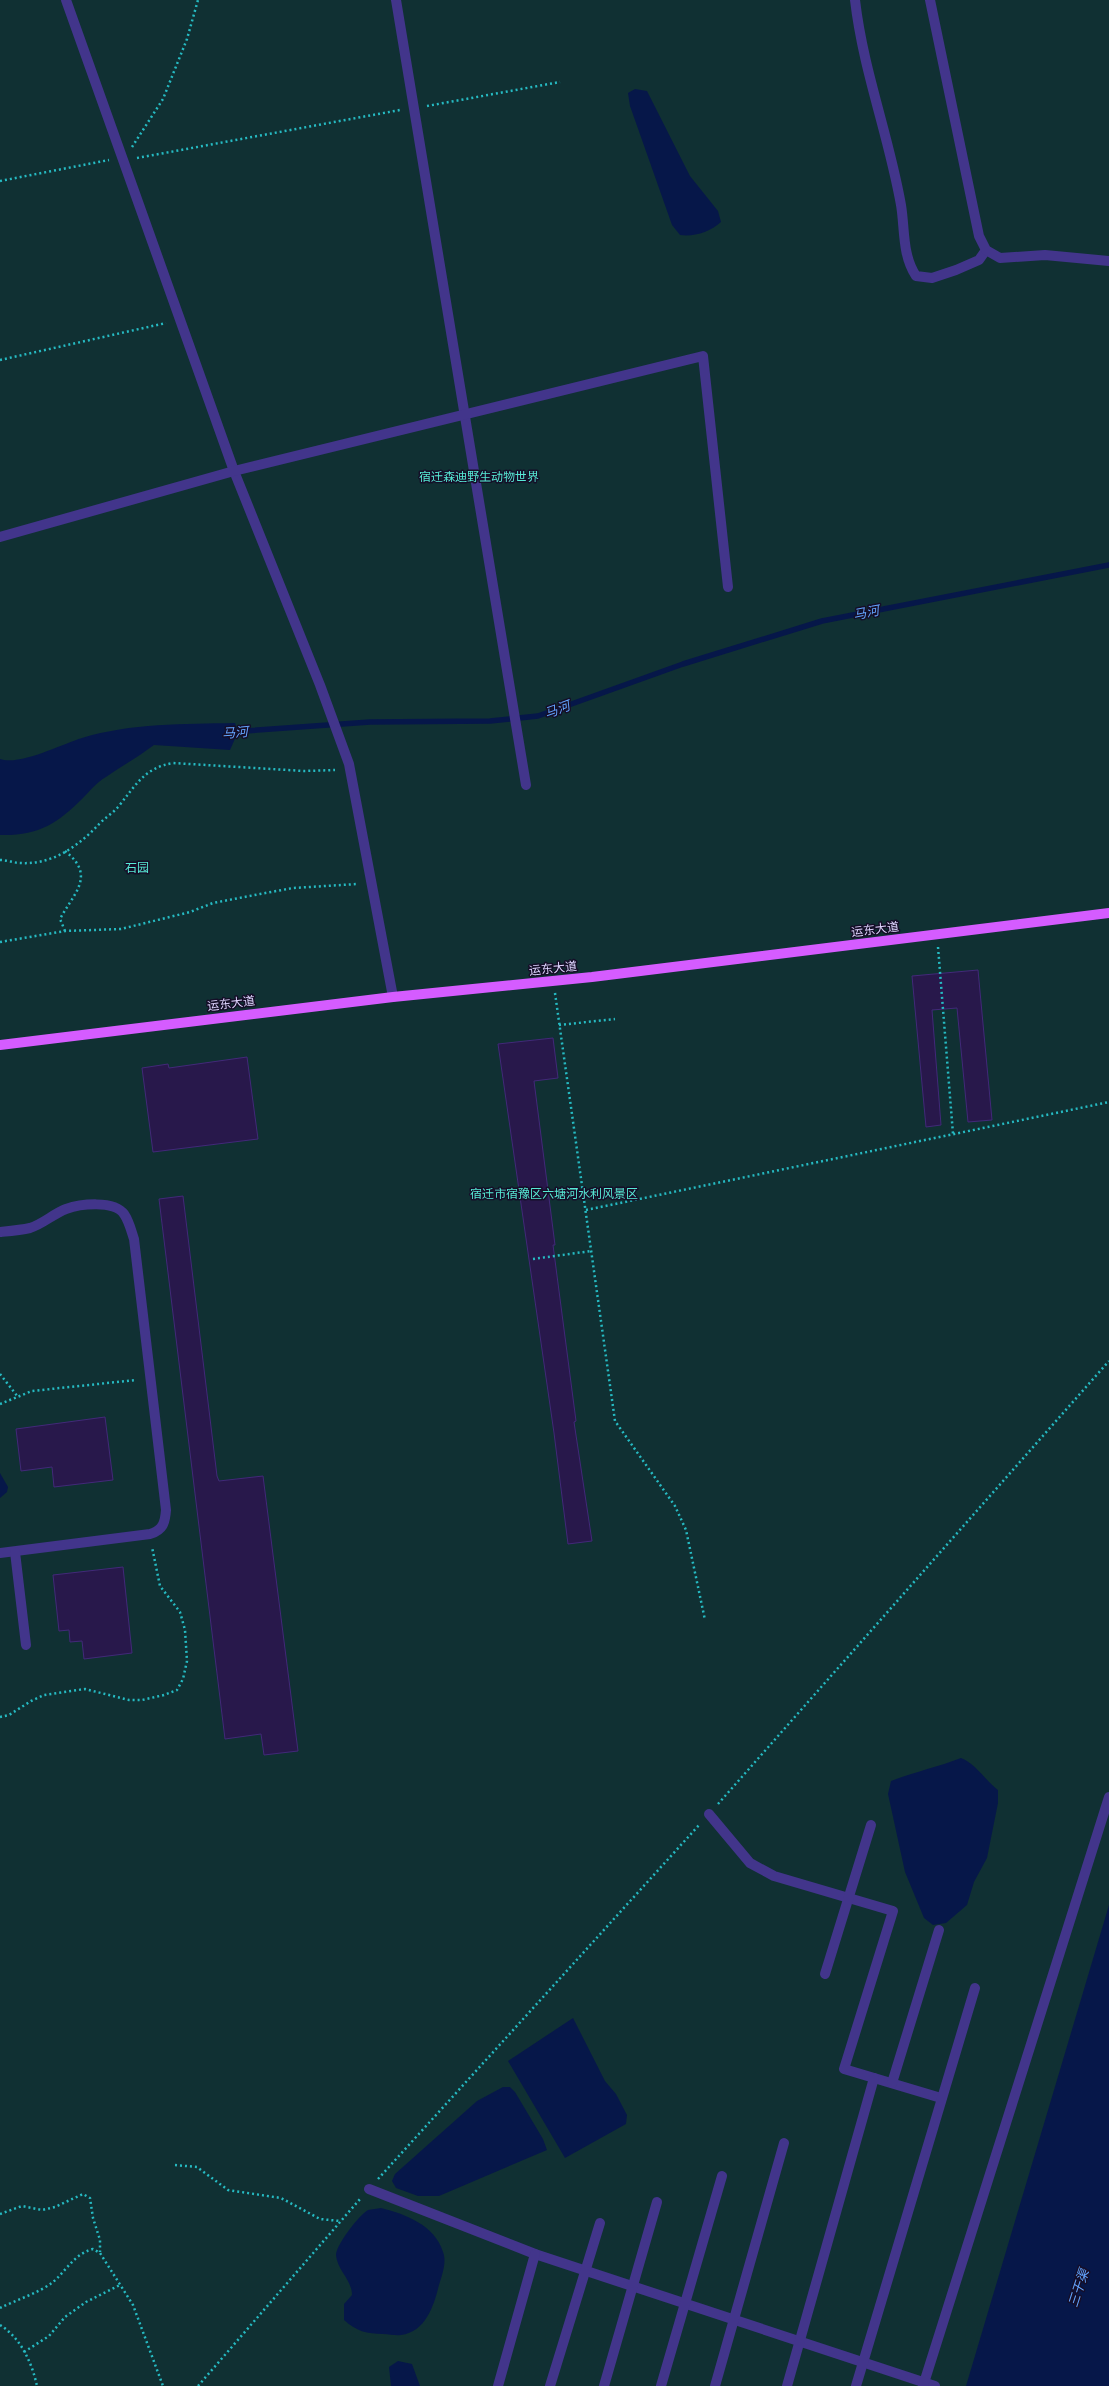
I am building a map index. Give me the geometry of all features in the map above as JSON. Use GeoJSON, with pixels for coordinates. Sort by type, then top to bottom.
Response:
{"type":"FeatureCollection","features":[{"type":"Feature","properties":{"kind":"main road","name":"运东大道"},"geometry":{"type":"LineString","coordinates":[[0,1045],[393,997],[553,981],[1109,913]]}},
{"type":"Feature","properties":{"kind":"street"},"geometry":{"type":"LineString","coordinates":[[66,0],[234,471],[320,684],[350,764],[393,997]]}},
{"type":"Feature","properties":{"kind":"street"},"geometry":{"type":"LineString","coordinates":[[396,0],[466,414],[526,785]]}},
{"type":"Feature","properties":{"kind":"street"},"geometry":{"type":"LineString","coordinates":[[855,0],[866,63],[901,205],[909,265],[916,276],[932,278],[979,260],[986,250]]}},
{"type":"Feature","properties":{"kind":"street"},"geometry":{"type":"LineString","coordinates":[[930,0],[979,236],[986,250],[1000,258],[1045,255],[1109,261]]}},
{"type":"Feature","properties":{"kind":"street"},"geometry":{"type":"LineString","coordinates":[[0,537],[234,471],[703,356],[728,587]]}},
{"type":"Feature","properties":{"kind":"street"},"geometry":{"type":"LineString","coordinates":[[0,1232],[30,1228],[65,1210],[80,1205],[107,1206],[118,1208],[124,1213],[134,1239],[166,1510],[165,1523],[158,1532],[0,1553]]}},
{"type":"Feature","properties":{"kind":"street"},"geometry":{"type":"LineString","coordinates":[[15,1552],[26,1645]]}},
{"type":"Feature","properties":{"kind":"street"},"geometry":{"type":"LineString","coordinates":[[923,2385],[1109,1797]]}},
{"type":"Feature","properties":{"kind":"street"},"geometry":{"type":"LineString","coordinates":[[709,1814],[750,1863],[774,1876],[893,1911],[844,2069],[941,2098]]}},
{"type":"Feature","properties":{"kind":"street"},"geometry":{"type":"LineString","coordinates":[[825,1974],[871,1825]]}},
{"type":"Feature","properties":{"kind":"street"},"geometry":{"type":"LineString","coordinates":[[892,2083],[939,1930]]}},
{"type":"Feature","properties":{"kind":"street"},"geometry":{"type":"LineString","coordinates":[[856,2386],[975,1988]]}},
{"type":"Feature","properties":{"kind":"street"},"geometry":{"type":"LineString","coordinates":[[787,2386],[874,2078]]}},
{"type":"Feature","properties":{"kind":"street"},"geometry":{"type":"LineString","coordinates":[[715,2386],[784,2143]]}},
{"type":"Feature","properties":{"kind":"street"},"geometry":{"type":"LineString","coordinates":[[661,2386],[722,2176]]}},
{"type":"Feature","properties":{"kind":"street"},"geometry":{"type":"LineString","coordinates":[[369,2189],[536,2254],[863,2363],[923,2385],[936,2386]]}},
{"type":"Feature","properties":{"kind":"street"},"geometry":{"type":"LineString","coordinates":[[604,2386],[657,2202]]}},
{"type":"Feature","properties":{"kind":"street"},"geometry":{"type":"LineString","coordinates":[[550,2386],[600,2223]]}},
{"type":"Feature","properties":{"kind":"street"},"geometry":{"type":"LineString","coordinates":[[498,2386],[536,2254]]}},
{"type":"Feature","properties":{"kind":"path"},"geometry":{"type":"LineString","coordinates":[[123,161],[162,99],[187,39],[198,0]]}},
{"type":"Feature","properties":{"kind":"path"},"geometry":{"type":"LineString","coordinates":[[0,181],[102,160],[123,161],[560,82]]}},
{"type":"Feature","properties":{"kind":"path"},"geometry":{"type":"LineString","coordinates":[[0,360],[180,320]]}},
{"type":"Feature","properties":{"kind":"path"},"geometry":{"type":"LineString","coordinates":[[0,860],[22,863],[57,856],[88,837],[117,809],[148,772],[157,766],[173,763],[304,771],[335,769],[338,775]]}},
{"type":"Feature","properties":{"kind":"path"},"geometry":{"type":"LineString","coordinates":[[65,851],[73,857],[79,867],[81,879],[80,888],[60,919],[65,931]]}},
{"type":"Feature","properties":{"kind":"path"},"geometry":{"type":"LineString","coordinates":[[0,942],[65,931],[92,931],[136,926],[190,912],[213,903],[286,889],[372,882]]}},
{"type":"Feature","properties":{"kind":"path"},"geometry":{"type":"LineString","coordinates":[[937,934],[953,1134]]}},
{"type":"Feature","properties":{"kind":"path"},"geometry":{"type":"LineString","coordinates":[[553,981],[615,1421],[675,1506],[683,1524],[705,1620]]}},
{"type":"Feature","properties":{"kind":"path"},"geometry":{"type":"LineString","coordinates":[[559,1025],[616,1019]]}},
{"type":"Feature","properties":{"kind":"path"},"geometry":{"type":"LineString","coordinates":[[586,1210],[1109,1102]]}},
{"type":"Feature","properties":{"kind":"path"},"geometry":{"type":"LineString","coordinates":[[533,1259],[591,1251]]}},
{"type":"Feature","properties":{"kind":"path"},"geometry":{"type":"LineString","coordinates":[[198,2386],[369,2189],[709,1814],[1109,1361]]}},
{"type":"Feature","properties":{"kind":"path"},"geometry":{"type":"LineString","coordinates":[[0,1374],[18,1397]]}},
{"type":"Feature","properties":{"kind":"path"},"geometry":{"type":"LineString","coordinates":[[0,1404],[32,1391],[150,1378]]}},
{"type":"Feature","properties":{"kind":"path"},"geometry":{"type":"LineString","coordinates":[[0,1717],[9,1715],[44,1695],[85,1689],[129,1700],[142,1700],[164,1695],[177,1690],[183,1679],[187,1661],[185,1630],[180,1612],[160,1586],[150,1534]]}},
{"type":"Feature","properties":{"kind":"path"},"geometry":{"type":"LineString","coordinates":[[175,2165],[197,2167],[228,2190],[281,2198],[320,2219],[341,2221]]}},
{"type":"Feature","properties":{"kind":"path"},"geometry":{"type":"LineString","coordinates":[[0,2214],[22,2206],[42,2210],[55,2207],[83,2194],[90,2198],[93,2218],[100,2240],[100,2253]]}},
{"type":"Feature","properties":{"kind":"path"},"geometry":{"type":"LineString","coordinates":[[0,2308],[52,2282],[74,2259],[84,2251],[93,2249],[100,2253],[133,2305],[163,2386]]}},
{"type":"Feature","properties":{"kind":"path"},"geometry":{"type":"LineString","coordinates":[[24,2352],[50,2336],[65,2317],[86,2302],[120,2285]]}},
{"type":"Feature","properties":{"kind":"path"},"geometry":{"type":"LineString","coordinates":[[0,2326],[14,2337],[24,2352],[32,2366],[37,2386]]}},
{"type":"Feature","properties":{"kind":"green space","name":"宿迁市宿豫区六塘河水利风景区"},"geometry":{"type":"Polygon","coordinates":[[[0,0],[1109,0],[1109,2386],[0,2386],[0,0]]]}},
{"type":"Feature","properties":{"kind":"water"},"geometry":{"type":"Polygon","coordinates":[[[635,89],[647,91],[690,176],[718,211],[721,222],[712,229],[691,235],[680,235],[672,225],[630,106],[628,93],[635,89]]]}},
{"type":"Feature","properties":{"kind":"water"},"geometry":{"type":"Polygon","coordinates":[[[235,723],[238,732],[230,750],[154,745],[100,781],[74,807],[46,827],[25,833],[0,835],[0,759],[18,760],[82,738],[119,729],[158,725],[235,723]]]}},
{"type":"Feature","properties":{"kind":"water"},"geometry":{"type":"Polygon","coordinates":[[[0,1473],[8,1487],[7,1492],[0,1498],[0,1473]]]}},
{"type":"Feature","properties":{"kind":"water"},"geometry":{"type":"Polygon","coordinates":[[[961,1758],[976,1768],[998,1790],[998,1803],[987,1858],[974,1882],[967,1905],[946,1923],[933,1925],[924,1918],[905,1872],[888,1794],[891,1781],[961,1758]]]}},
{"type":"Feature","properties":{"kind":"water","name":"三干渠"},"geometry":{"type":"Polygon","coordinates":[[[1109,1905],[1109,2386],[966,2386],[1109,1905]]]}},
{"type":"Feature","properties":{"kind":"water"},"geometry":{"type":"Polygon","coordinates":[[[573,2018],[605,2081],[616,2094],[627,2115],[626,2124],[565,2158],[508,2061],[573,2018]]]}},
{"type":"Feature","properties":{"kind":"water"},"geometry":{"type":"Polygon","coordinates":[[[503,2087],[510,2087],[515,2092],[543,2139],[547,2150],[439,2196],[418,2196],[396,2188],[392,2181],[395,2174],[477,2101],[503,2087]]]}},
{"type":"Feature","properties":{"kind":"water"},"geometry":{"type":"Polygon","coordinates":[[[381,2208],[409,2217],[426,2228],[439,2243],[444,2256],[443,2273],[428,2316],[417,2329],[410,2333],[401,2335],[367,2332],[353,2327],[344,2320],[344,2304],[352,2295],[350,2285],[337,2260],[337,2250],[349,2231],[364,2213],[368,2210],[381,2208]]]}},
{"type":"Feature","properties":{"kind":"water"},"geometry":{"type":"Polygon","coordinates":[[[398,2361],[412,2364],[420,2386],[391,2386],[389,2367],[398,2361]]]}},
{"type":"Feature","properties":{"kind":"building"},"geometry":{"type":"Polygon","coordinates":[[[978,970],[992,1120],[968,1122],[957,1008],[932,1010],[941,1125],[926,1127],[912,976],[978,970]]]}},
{"type":"Feature","properties":{"kind":"building"},"geometry":{"type":"Polygon","coordinates":[[[553,1038],[558,1078],[534,1081],[555,1245],[553,1245],[576,1421],[574,1422],[592,1541],[568,1544],[554,1433],[498,1044],[553,1038]]]}},
{"type":"Feature","properties":{"kind":"building"},"geometry":{"type":"Polygon","coordinates":[[[247,1057],[258,1139],[153,1152],[142,1068],[168,1064],[169,1068],[247,1057]]]}},
{"type":"Feature","properties":{"kind":"building"},"geometry":{"type":"Polygon","coordinates":[[[183,1196],[217,1476],[219,1481],[263,1476],[298,1751],[264,1755],[261,1734],[225,1739],[159,1199],[183,1196]]]}},
{"type":"Feature","properties":{"kind":"building"},"geometry":{"type":"Polygon","coordinates":[[[105,1417],[113,1480],[54,1487],[52,1467],[21,1471],[16,1429],[105,1417]]]}},
{"type":"Feature","properties":{"kind":"building"},"geometry":{"type":"Polygon","coordinates":[[[123,1567],[132,1653],[84,1659],[82,1641],[70,1642],[69,1630],[59,1631],[53,1575],[123,1567]]]}},
{"type":"Feature","properties":{"kind":"waterway","name":"马河"},"geometry":{"type":"LineString","coordinates":[[231,732],[370,722],[490,721],[538,716],[683,664],[822,621],[1109,565]]}},
{"type":"Feature","properties":{"kind":"park label","name":"宿迁森迪野生动物世界"},"geometry":{"type":"Point","coordinates":[479,476]}},
{"type":"Feature","properties":{"kind":"park label","name":"石园"},"geometry":{"type":"Point","coordinates":[137,867]}}]}
